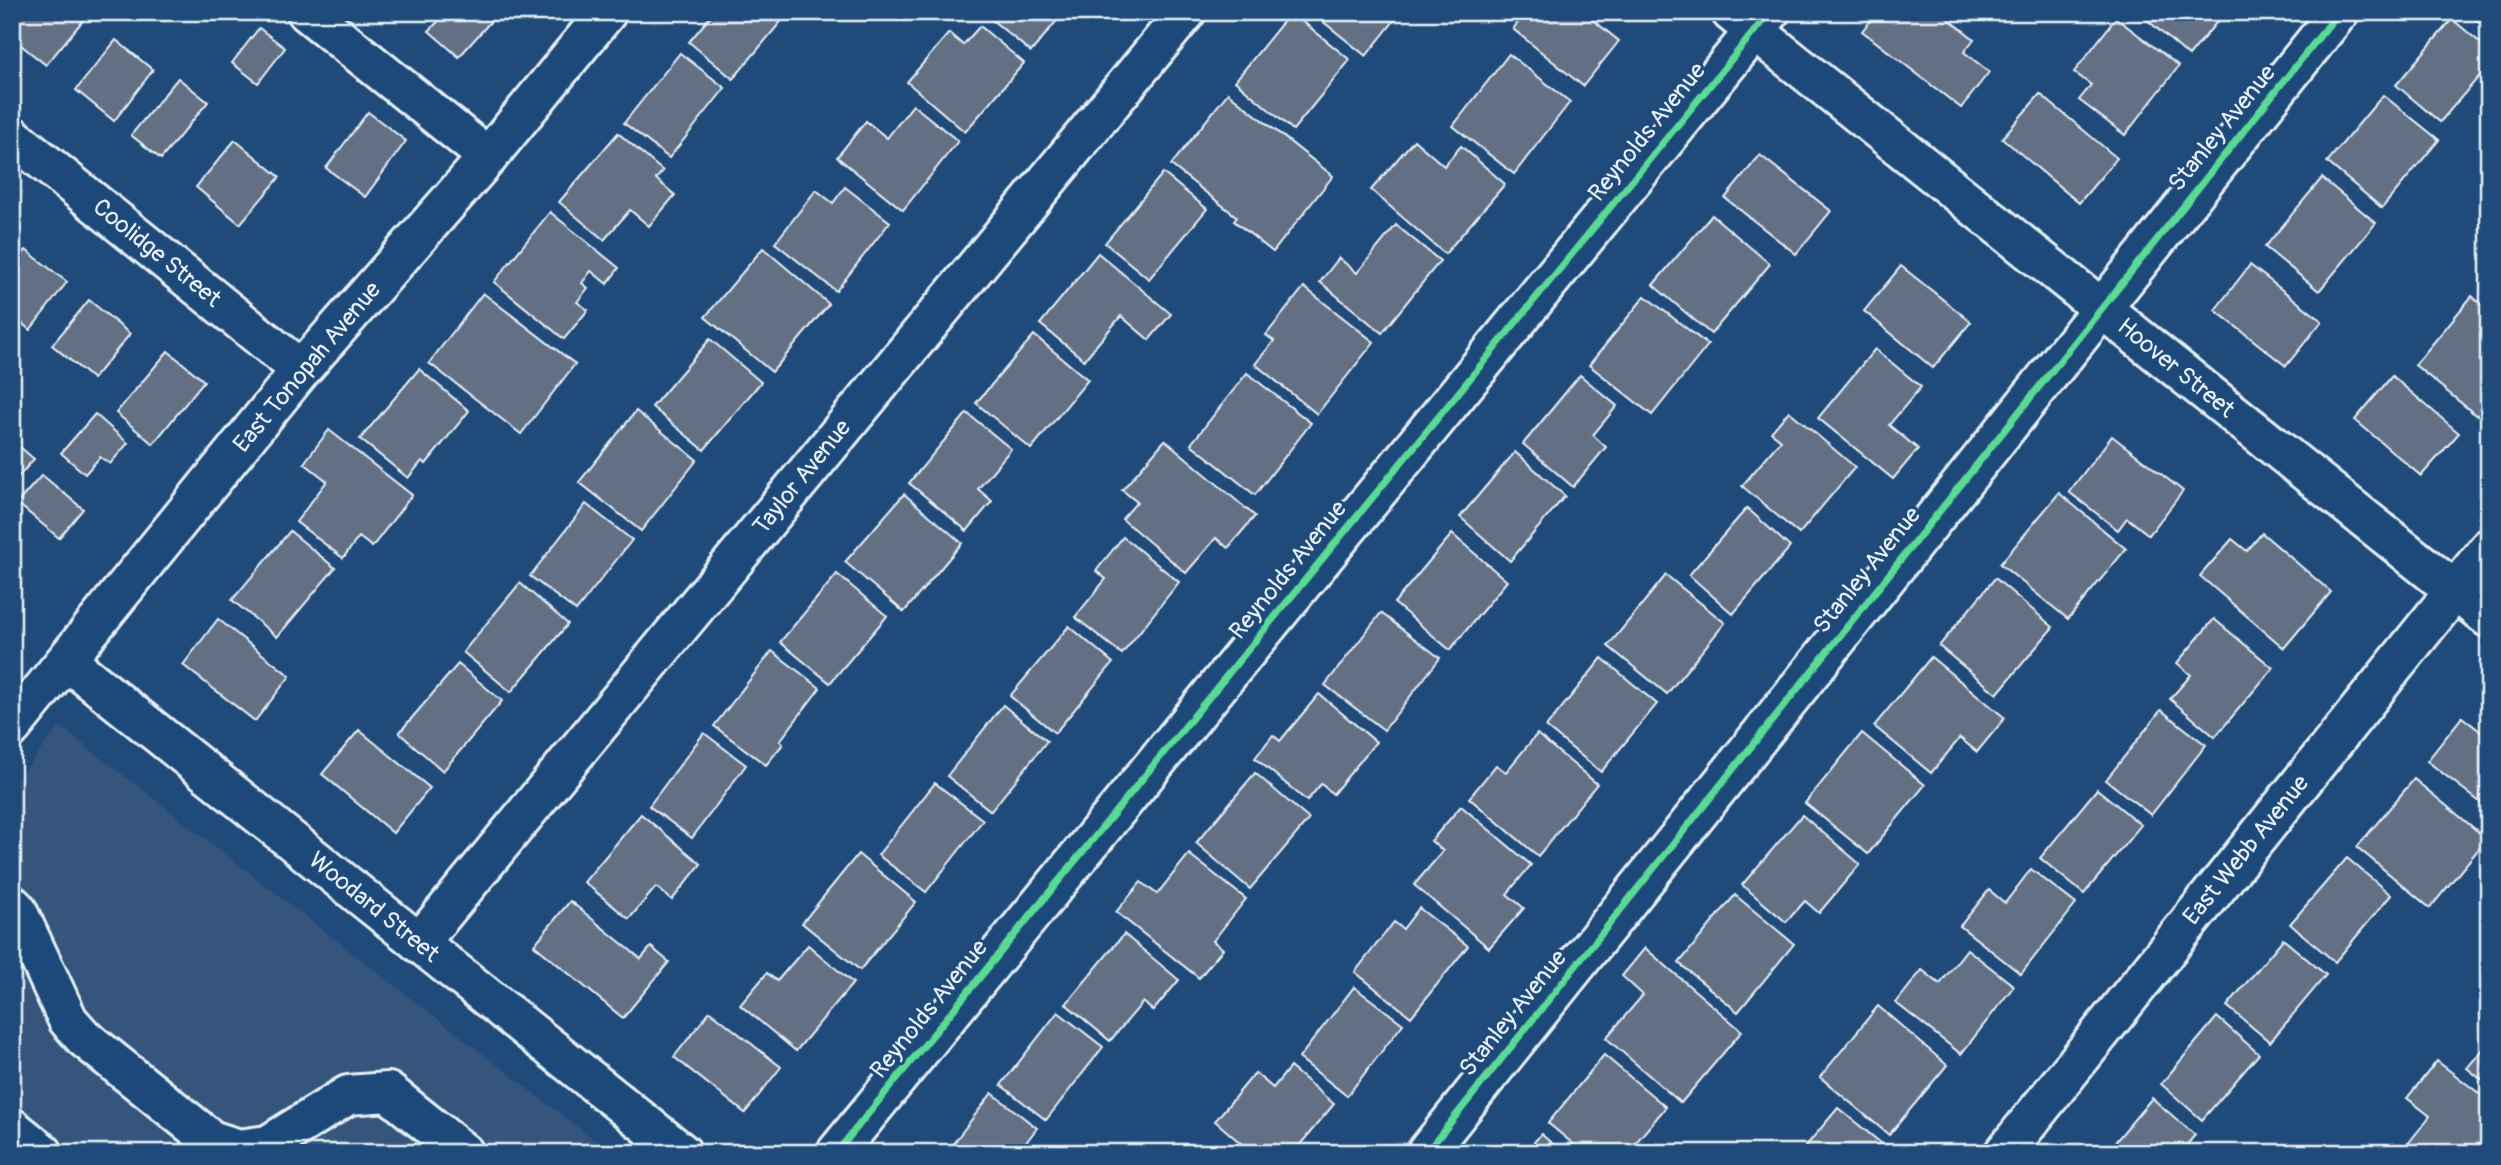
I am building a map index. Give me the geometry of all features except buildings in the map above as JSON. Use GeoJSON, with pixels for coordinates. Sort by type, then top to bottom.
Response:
{"type":"FeatureCollection","features":[{"type":"Feature","properties":{"kind":"street"},"geometry":{"type":"LineString","coordinates":[[307,12],[488,157]]}},
{"type":"Feature","properties":{"kind":"street","name":"East Tonopah Avenue"},"geometry":{"type":"LineString","coordinates":[[12,727],[301,370],[488,157],[607,12]]}},
{"type":"Feature","properties":{"kind":"street","name":"Taylor Avenue"},"geometry":{"type":"LineString","coordinates":[[419,943],[1186,12]]}},
{"type":"Feature","properties":{"kind":"street","name":"Stanley Avenue"},"geometry":{"type":"LineString","coordinates":[[1426,1153],[2339,12]]}},
{"type":"Feature","properties":{"kind":"street","name":"Hoover Street"},"geometry":{"type":"LineString","coordinates":[[1752,18],[2102,308],[2489,618]]}},
{"type":"Feature","properties":{"kind":"street","name":"Reynolds Avenue"},"geometry":{"type":"LineString","coordinates":[[836,1153],[1752,18]]}},
{"type":"Feature","properties":{"kind":"street","name":"Coolidge Street"},"geometry":{"type":"LineString","coordinates":[[12,136],[301,370]]}},
{"type":"Feature","properties":{"kind":"street","name":"East Webb Avenue"},"geometry":{"type":"LineString","coordinates":[[2004,1153],[2489,548]]}},
{"type":"Feature","properties":{"kind":"street","name":"Woodard Street"},"geometry":{"type":"LineString","coordinates":[[67,661],[682,1153]]}},
{"type":"Feature","properties":{"kind":"street"},"geometry":{"type":"LineString","coordinates":[[12,905],[17,910],[68,1020],[84,1038],[211,1139],[239,1149],[268,1145],[348,1095],[388,1092],[464,1153]]}},
{"type":"Feature","properties":{"kind":"street"},"geometry":{"type":"LineString","coordinates":[[12,1128],[43,1153]]}},
{"type":"Feature","properties":{"kind":"shaded area"},"geometry":{"type":"Polygon","coordinates":[[[60,726],[611,1153],[12,1153],[12,786],[60,726]]]}},
{"type":"Feature","properties":{"kind":"cycle path"},"geometry":{"type":"LineString","coordinates":[[836,1153],[1770,12]]}},
{"type":"Feature","properties":{"kind":"cycle path"},"geometry":{"type":"LineString","coordinates":[[1426,1153],[2339,12]]}}]}
